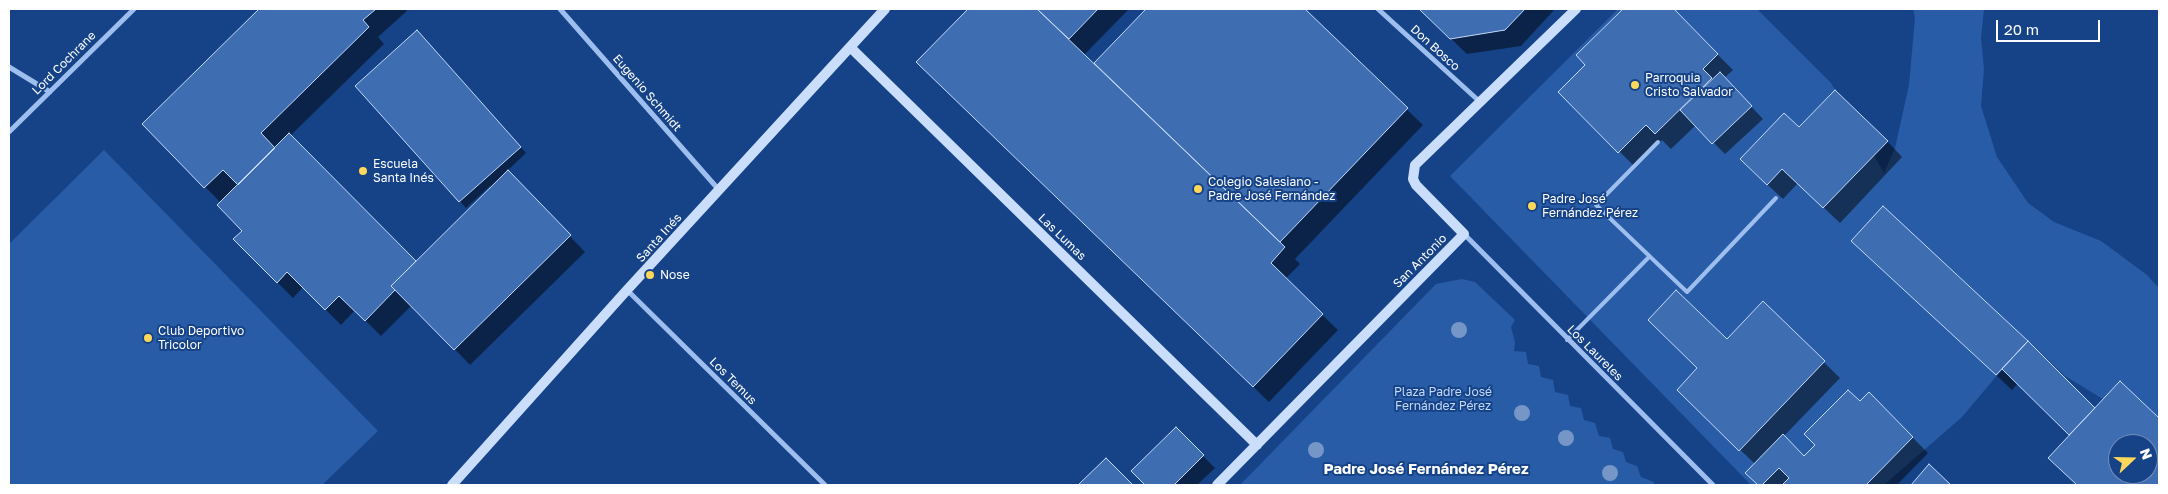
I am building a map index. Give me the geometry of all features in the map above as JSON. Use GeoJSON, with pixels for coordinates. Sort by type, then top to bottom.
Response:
{"type":"FeatureCollection","features":[{"type":"Feature","properties":{"kind":"main road","name":"Santa Inés"},"geometry":{"type":"LineString","coordinates":[[452,485],[885,9]]}},
{"type":"Feature","properties":{"kind":"main road","name":"San Antonio"},"geometry":{"type":"LineString","coordinates":[[1217,485],[1464,234],[1420,190],[1413,179],[1416,165],[1479,101],[1576,9]]}},
{"type":"Feature","properties":{"kind":"main road","name":"Las Lumas"},"geometry":{"type":"LineString","coordinates":[[850,47],[1257,445]]}},
{"type":"Feature","properties":{"kind":"street","name":"Lord Cochrane"},"geometry":{"type":"LineString","coordinates":[[9,132],[134,9]]}},
{"type":"Feature","properties":{"kind":"street","name":"Eugenio Schmidt"},"geometry":{"type":"LineString","coordinates":[[560,9],[719,190]]}},
{"type":"Feature","properties":{"kind":"street","name":"Don Bosco"},"geometry":{"type":"LineString","coordinates":[[1378,9],[1479,101]]}},
{"type":"Feature","properties":{"kind":"street"},"geometry":{"type":"LineString","coordinates":[[9,67],[50,92]]}},
{"type":"Feature","properties":{"kind":"street","name":"Los Laureles"},"geometry":{"type":"LineString","coordinates":[[1464,234],[1567,340],[1713,485]]}},
{"type":"Feature","properties":{"kind":"street","name":"Los Temus"},"geometry":{"type":"LineString","coordinates":[[628,290],[825,485]]}},
{"type":"Feature","properties":{"kind":"lane"},"geometry":{"type":"LineString","coordinates":[[1658,142],[1596,205],[1687,292],[1776,198]]}},
{"type":"Feature","properties":{"kind":"lane"},"geometry":{"type":"LineString","coordinates":[[1567,340],[1649,257]]}},
{"type":"Feature","properties":{"kind":"green space"},"geometry":{"type":"Polygon","coordinates":[[[1618,9],[1757,9],[1831,83],[1884,173],[1895,148],[1909,85],[1915,18],[1913,9],[1984,9],[1981,38],[1984,69],[1981,106],[1997,157],[2028,203],[2054,222],[2101,241],[2147,275],[2159,288],[2159,439],[2158,434],[2152,434],[2121,410],[2065,376],[2017,330],[2026,341],[1962,417],[1884,485],[1751,485],[1450,176],[1618,9]]]}},
{"type":"Feature","properties":{"kind":"green space","name":"Club Deportivo Tricolor"},"geometry":{"type":"Polygon","coordinates":[[[104,150],[378,431],[322,485],[9,485],[9,244],[104,150]]]}},
{"type":"Feature","properties":{"kind":"green space","name":"Plaza Padre José Fernández Pérez"},"geometry":{"type":"Polygon","coordinates":[[[1462,279],[1475,282],[1515,320],[1511,327],[1515,342],[1514,351],[1526,352],[1528,364],[1539,366],[1541,377],[1553,380],[1555,392],[1568,395],[1570,406],[1581,408],[1584,420],[1595,423],[1599,436],[1610,438],[1613,449],[1623,452],[1626,462],[1637,466],[1641,477],[1654,482],[1654,485],[1240,485],[1436,284],[1462,279]]]}},
{"type":"Feature","properties":{"kind":"building"},"geometry":{"type":"Polygon","coordinates":[[[259,9],[376,9],[363,20],[369,27],[261,133],[275,148],[238,185],[223,170],[204,188],[142,124],[259,9]]]}},
{"type":"Feature","properties":{"kind":"building"},"geometry":{"type":"Polygon","coordinates":[[[968,9],[1037,9],[1285,247],[1271,263],[1323,314],[1253,387],[916,62],[968,9]]]}},
{"type":"Feature","properties":{"kind":"building"},"geometry":{"type":"Polygon","coordinates":[[[1037,9],[1098,9],[1069,39],[1037,9]]]}},
{"type":"Feature","properties":{"kind":"building"},"geometry":{"type":"Polygon","coordinates":[[[1146,9],[1305,9],[1408,108],[1280,242],[1094,63],[1146,9]]]}},
{"type":"Feature","properties":{"kind":"building"},"geometry":{"type":"Polygon","coordinates":[[[1419,9],[1525,9],[1505,30],[1450,39],[1419,9]]]}},
{"type":"Feature","properties":{"kind":"building","name":"Parroquia Cristo Salvador"},"geometry":{"type":"Polygon","coordinates":[[[1623,9],[1674,9],[1718,54],[1703,69],[1712,78],[1655,134],[1646,125],[1618,153],[1558,92],[1585,65],[1576,55],[1623,9]]]}},
{"type":"Feature","properties":{"kind":"building"},"geometry":{"type":"Polygon","coordinates":[[[417,30],[521,147],[459,202],[355,86],[417,30]]]}},
{"type":"Feature","properties":{"kind":"building"},"geometry":{"type":"Polygon","coordinates":[[[1720,72],[1752,106],[1712,144],[1680,110],[1720,72]]]}},
{"type":"Feature","properties":{"kind":"building"},"geometry":{"type":"Polygon","coordinates":[[[1835,90],[1888,141],[1823,208],[1782,169],[1767,185],[1740,159],[1784,113],[1799,127],[1835,90]]]}},
{"type":"Feature","properties":{"kind":"building"},"geometry":{"type":"Polygon","coordinates":[[[289,133],[416,261],[391,286],[395,290],[365,321],[339,296],[325,310],[287,272],[277,283],[233,239],[242,231],[217,205],[289,133]]]}},
{"type":"Feature","properties":{"kind":"building"},"geometry":{"type":"Polygon","coordinates":[[[508,170],[571,235],[454,350],[391,286],[508,170]]]}},
{"type":"Feature","properties":{"kind":"building"},"geometry":{"type":"Polygon","coordinates":[[[1883,206],[2028,341],[1996,375],[1851,241],[1883,206]]]}},
{"type":"Feature","properties":{"kind":"building"},"geometry":{"type":"Polygon","coordinates":[[[1676,290],[1727,339],[1763,301],[1825,361],[1739,451],[1677,390],[1697,368],[1648,320],[1676,290]]]}},
{"type":"Feature","properties":{"kind":"building"},"geometry":{"type":"Polygon","coordinates":[[[2028,341],[2095,408],[2069,435],[2002,369],[2028,341]]]}},
{"type":"Feature","properties":{"kind":"building"},"geometry":{"type":"Polygon","coordinates":[[[2120,381],[2159,418],[2159,485],[2077,485],[2048,458],[2120,381]]]}},
{"type":"Feature","properties":{"kind":"building"},"geometry":{"type":"Polygon","coordinates":[[[1848,390],[1860,401],[1869,392],[1913,437],[1866,485],[1782,485],[1789,478],[1779,468],[1762,485],[1758,485],[1745,473],[1783,434],[1804,456],[1815,445],[1804,434],[1848,390]]]}},
{"type":"Feature","properties":{"kind":"building"},"geometry":{"type":"Polygon","coordinates":[[[1176,427],[1204,455],[1174,485],[1145,485],[1131,471],[1176,427]]]}},
{"type":"Feature","properties":{"kind":"building"},"geometry":{"type":"Polygon","coordinates":[[[1106,458],[1133,485],[1078,485],[1106,458]]]}},
{"type":"Feature","properties":{"kind":"building"},"geometry":{"type":"Polygon","coordinates":[[[1929,464],[1951,485],[1911,485],[1929,464]]]}},
{"type":"Feature","properties":{"kind":"place","name":"Parroquia Cristo Salvador"},"geometry":{"type":"Point","coordinates":[1635,85]}},
{"type":"Feature","properties":{"kind":"place","name":"Escuela Santa Inés"},"geometry":{"type":"Point","coordinates":[363,171]}},
{"type":"Feature","properties":{"kind":"place","name":"Colegio Salesiano - Padre José Fernández"},"geometry":{"type":"Point","coordinates":[1198,189]}},
{"type":"Feature","properties":{"kind":"place","name":"Padre José Fernández Pérez"},"geometry":{"type":"Point","coordinates":[1532,206]}},
{"type":"Feature","properties":{"kind":"place","name":"Nose"},"geometry":{"type":"Point","coordinates":[650,275]}},
{"type":"Feature","properties":{"kind":"place","name":"Club Deportivo Tricolor"},"geometry":{"type":"Point","coordinates":[148,338]}},
{"type":"Feature","properties":{"kind":"district","name":"Padre José Fernández Pérez"},"geometry":{"type":"Point","coordinates":[1426,469]}}]}
